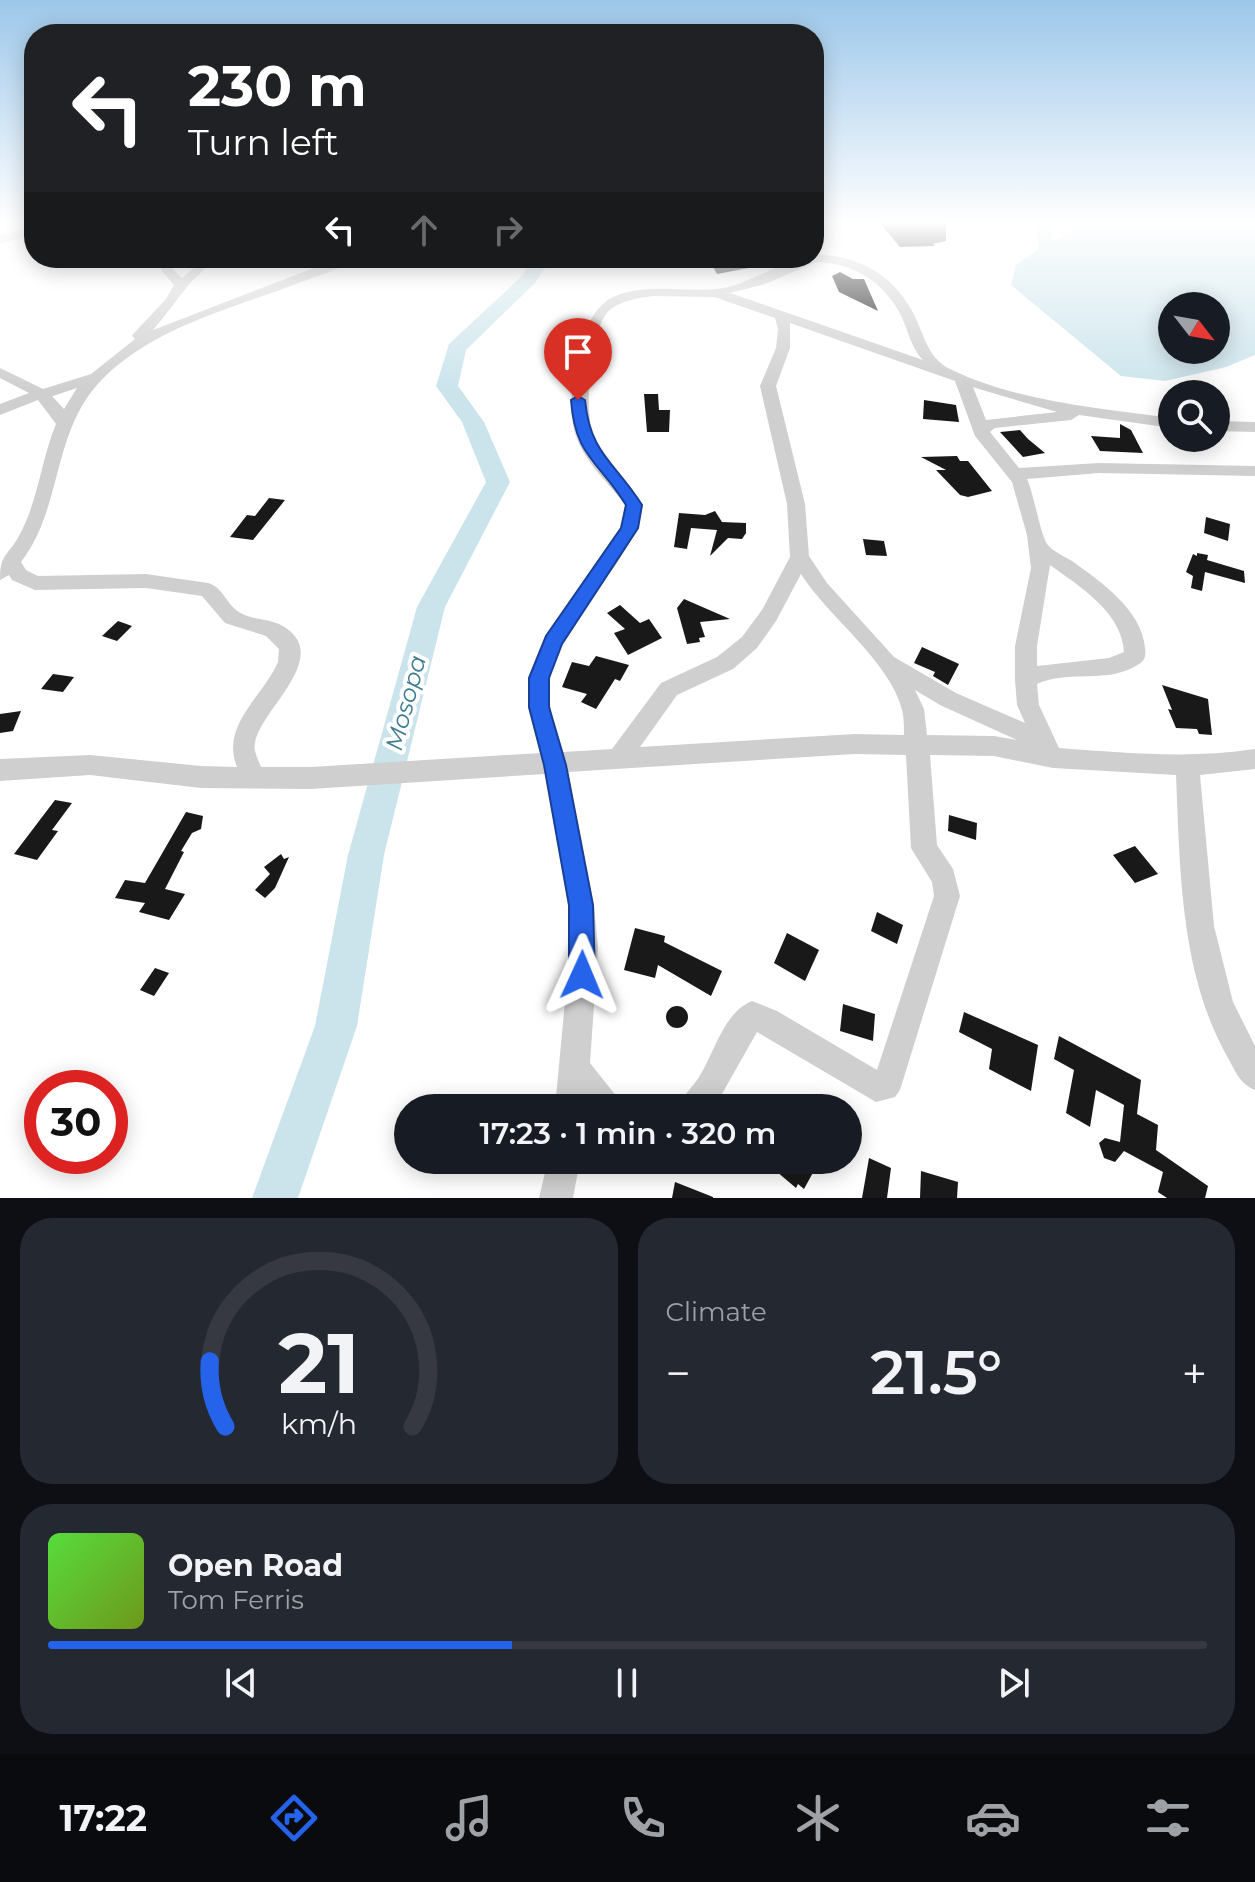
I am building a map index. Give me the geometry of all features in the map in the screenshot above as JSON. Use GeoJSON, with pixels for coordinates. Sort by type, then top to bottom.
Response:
{"type":"FeatureCollection","features":[{"type":"Feature","properties":{"kind":"street"},"geometry":{"type":"LineString","coordinates":[[175,279],[181,285]]}},
{"type":"Feature","properties":{"kind":"street"},"geometry":{"type":"LineString","coordinates":[[188,279],[165,309],[96,377],[64,424],[36,524],[5,568],[35,583],[146,581],[208,590],[233,618],[278,632],[287,641],[290,656],[282,680],[251,723],[243,743],[253,777]]}},
{"type":"Feature","properties":{"kind":"street"},"geometry":{"type":"LineString","coordinates":[[124,351],[181,321],[295,279]]}},
{"type":"Feature","properties":{"kind":"street"},"geometry":{"type":"LineString","coordinates":[[716,293],[765,279]]}},
{"type":"Feature","properties":{"kind":"street"},"geometry":{"type":"LineString","coordinates":[[879,279],[904,309],[920,348],[970,395],[988,444],[1016,474],[1023,487],[1041,568],[1026,646],[1028,705],[1050,751]]}},
{"type":"Feature","properties":{"kind":"street"},"geometry":{"type":"LineString","coordinates":[[572,1094],[583,934],[575,862],[555,765],[539,707],[539,678],[553,641],[630,528],[634,505],[621,484],[589,449],[580,424],[578,400],[598,315],[614,302],[646,294],[671,291],[716,293],[950,374],[1083,413],[1158,421]]}},
{"type":"Feature","properties":{"kind":"street"},"geometry":{"type":"LineString","coordinates":[[705,1094],[743,1025],[752,1016],[767,1021],[876,1087],[884,1086],[889,1079],[947,896],[944,878],[924,848],[923,797],[913,709],[901,683],[883,658],[820,588],[800,557],[796,504],[768,386],[783,348],[785,329],[781,314]]}},
{"type":"Feature","properties":{"kind":"street"},"geometry":{"type":"LineString","coordinates":[[873,347],[897,337],[911,323]]}},
{"type":"Feature","properties":{"kind":"street"},"geometry":{"type":"LineString","coordinates":[[0,372],[39,393],[59,410],[64,424]]}},
{"type":"Feature","properties":{"kind":"street"},"geometry":{"type":"LineString","coordinates":[[0,410],[39,393],[96,377]]}},
{"type":"Feature","properties":{"kind":"street"},"geometry":{"type":"LineString","coordinates":[[981,430],[991,424],[1083,413]]}},
{"type":"Feature","properties":{"kind":"street"},"geometry":{"type":"LineString","coordinates":[[1230,426],[1255,427]]}},
{"type":"Feature","properties":{"kind":"street"},"geometry":{"type":"LineString","coordinates":[[1016,474],[1099,468],[1255,471]]}},
{"type":"Feature","properties":{"kind":"street"},"geometry":{"type":"LineString","coordinates":[[1026,680],[1039,671],[1101,669],[1122,665],[1135,656],[1137,643],[1130,626],[1110,603],[1037,546]]}},
{"type":"Feature","properties":{"kind":"street"},"geometry":{"type":"LineString","coordinates":[[617,761],[669,689],[679,681],[725,663],[738,653],[778,599],[800,557]]}},
{"type":"Feature","properties":{"kind":"street"},"geometry":{"type":"LineString","coordinates":[[883,658],[948,699],[1050,751]]}},
{"type":"Feature","properties":{"kind":"street"},"geometry":{"type":"LineString","coordinates":[[0,770],[90,765],[201,777],[311,778],[855,744],[994,746],[1187,765],[1255,759]]}},
{"type":"Feature","properties":{"kind":"street"},"geometry":{"type":"LineString","coordinates":[[1187,765],[1202,944],[1229,1028],[1255,1075]]}},
{"type":"Feature","properties":{"kind":"street"},"geometry":{"type":"LineString","coordinates":[[575,1069],[595,1094]]}},
{"type":"Feature","properties":{"kind":"water"},"geometry":{"type":"Polygon","coordinates":[[[1013,279],[1255,279],[1255,355],[1226,367],[1169,380],[1121,376],[1011,285],[1013,279]]]}},
{"type":"Feature","properties":{"kind":"building"},"geometry":{"type":"Polygon","coordinates":[[[833,279],[864,279],[878,311],[839,292],[833,279]]]}},
{"type":"Feature","properties":{"kind":"building"},"geometry":{"type":"Polygon","coordinates":[[[644,394],[658,394],[659,410],[670,410],[669,432],[647,432],[644,394]]]}},
{"type":"Feature","properties":{"kind":"building"},"geometry":{"type":"Polygon","coordinates":[[[924,400],[956,405],[959,422],[923,419],[924,400]]]}},
{"type":"Feature","properties":{"kind":"building"},"geometry":{"type":"Polygon","coordinates":[[[1120,424],[1131,430],[1143,453],[1100,451],[1091,436],[1120,438],[1120,424]]]}},
{"type":"Feature","properties":{"kind":"building"},"geometry":{"type":"Polygon","coordinates":[[[1020,430],[1045,453],[1023,457],[1000,432],[1020,430]]]}},
{"type":"Feature","properties":{"kind":"building"},"geometry":{"type":"Polygon","coordinates":[[[957,456],[960,461],[968,461],[992,491],[968,497],[960,495],[936,470],[946,470],[921,457],[957,456]]]}},
{"type":"Feature","properties":{"kind":"building"},"geometry":{"type":"Polygon","coordinates":[[[269,498],[285,500],[253,540],[230,537],[247,515],[255,516],[269,498]]]}},
{"type":"Feature","properties":{"kind":"building"},"geometry":{"type":"Polygon","coordinates":[[[715,511],[722,522],[746,523],[746,533],[742,539],[728,538],[710,556],[717,530],[691,528],[687,549],[674,547],[679,513],[705,515],[715,511]]]}},
{"type":"Feature","properties":{"kind":"building"},"geometry":{"type":"Polygon","coordinates":[[[1206,517],[1230,524],[1228,541],[1204,533],[1206,517]]]}},
{"type":"Feature","properties":{"kind":"building"},"geometry":{"type":"Polygon","coordinates":[[[863,539],[884,541],[887,556],[866,555],[863,539]]]}},
{"type":"Feature","properties":{"kind":"building"},"geometry":{"type":"Polygon","coordinates":[[[1197,553],[1208,555],[1207,560],[1244,571],[1245,583],[1205,572],[1202,591],[1191,588],[1193,576],[1186,572],[1193,554],[1197,556],[1197,553]]]}},
{"type":"Feature","properties":{"kind":"building"},"geometry":{"type":"Polygon","coordinates":[[[684,599],[730,619],[700,622],[705,637],[699,638],[700,642],[687,644],[677,608],[684,599]]]}},
{"type":"Feature","properties":{"kind":"building"},"geometry":{"type":"Polygon","coordinates":[[[620,605],[640,623],[649,619],[662,638],[628,655],[614,633],[625,629],[607,613],[620,605]]]}},
{"type":"Feature","properties":{"kind":"building"},"geometry":{"type":"Polygon","coordinates":[[[118,621],[132,626],[117,641],[102,636],[118,621]]]}},
{"type":"Feature","properties":{"kind":"building"},"geometry":{"type":"Polygon","coordinates":[[[922,647],[959,664],[948,685],[933,676],[935,672],[914,663],[922,647]]]}},
{"type":"Feature","properties":{"kind":"building"},"geometry":{"type":"Polygon","coordinates":[[[596,656],[629,665],[620,681],[615,679],[596,709],[581,702],[587,694],[562,687],[572,662],[589,666],[596,656]]]}},
{"type":"Feature","properties":{"kind":"building"},"geometry":{"type":"Polygon","coordinates":[[[53,674],[74,677],[63,692],[41,689],[53,674]]]}},
{"type":"Feature","properties":{"kind":"building"},"geometry":{"type":"Polygon","coordinates":[[[1162,685],[1208,699],[1212,735],[1199,734],[1197,729],[1176,728],[1162,685]]]}},
{"type":"Feature","properties":{"kind":"building"},"geometry":{"type":"Polygon","coordinates":[[[21,711],[13,731],[0,733],[0,714],[21,711]]]}},
{"type":"Feature","properties":{"kind":"building"},"geometry":{"type":"Polygon","coordinates":[[[55,800],[72,803],[52,830],[58,831],[37,860],[14,854],[55,800]]]}},
{"type":"Feature","properties":{"kind":"building"},"geometry":{"type":"Polygon","coordinates":[[[186,812],[203,816],[201,829],[192,833],[181,851],[184,852],[165,889],[185,894],[169,920],[139,912],[145,903],[115,898],[125,880],[145,883],[186,812]]]}},
{"type":"Feature","properties":{"kind":"building"},"geometry":{"type":"Polygon","coordinates":[[[949,815],[977,823],[976,840],[948,831],[949,815]]]}},
{"type":"Feature","properties":{"kind":"building"},"geometry":{"type":"Polygon","coordinates":[[[1135,846],[1158,874],[1135,883],[1113,855],[1135,846]]]}},
{"type":"Feature","properties":{"kind":"building"},"geometry":{"type":"Polygon","coordinates":[[[281,854],[284,859],[289,857],[275,888],[265,898],[255,890],[270,874],[264,867],[281,854]]]}},
{"type":"Feature","properties":{"kind":"building"},"geometry":{"type":"Polygon","coordinates":[[[877,912],[903,925],[897,944],[871,931],[877,912]]]}},
{"type":"Feature","properties":{"kind":"building"},"geometry":{"type":"Polygon","coordinates":[[[635,928],[665,936],[664,942],[722,971],[711,996],[658,965],[655,978],[624,970],[635,928]]]}},
{"type":"Feature","properties":{"kind":"building"},"geometry":{"type":"Polygon","coordinates":[[[787,933],[819,950],[805,981],[774,963],[787,933]]]}},
{"type":"Feature","properties":{"kind":"building"},"geometry":{"type":"Polygon","coordinates":[[[155,968],[169,973],[154,996],[140,990],[155,968]]]}},
{"type":"Feature","properties":{"kind":"building"},"geometry":{"type":"Polygon","coordinates":[[[843,1004],[875,1014],[873,1041],[840,1031],[843,1004]]]}},
{"type":"Feature","properties":{"kind":"building"},"geometry":{"type":"Polygon","coordinates":[[[677,1006],[685,1009],[688,1017],[685,1025],[677,1028],[669,1025],[666,1017],[669,1009],[677,1006]]]}},
{"type":"Feature","properties":{"kind":"building"},"geometry":{"type":"Polygon","coordinates":[[[964,1012],[1038,1045],[1031,1091],[989,1069],[992,1049],[959,1032],[964,1012]]]}},
{"type":"Feature","properties":{"kind":"building"},"geometry":{"type":"Polygon","coordinates":[[[1059,1036],[1141,1080],[1137,1114],[1158,1125],[1156,1150],[1208,1186],[1205,1198],[1167,1198],[1158,1192],[1163,1172],[1124,1151],[1115,1162],[1104,1158],[1099,1143],[1105,1138],[1120,1142],[1124,1105],[1096,1090],[1090,1127],[1066,1113],[1074,1070],[1054,1059],[1059,1036]]]}},
{"type":"Feature","properties":{"kind":"building"},"geometry":{"type":"Polygon","coordinates":[[[869,1158],[891,1168],[887,1198],[862,1198],[869,1158]]]}},
{"type":"Feature","properties":{"kind":"building"},"geometry":{"type":"Polygon","coordinates":[[[921,1171],[958,1182],[957,1198],[920,1198],[921,1171]]]}},
{"type":"Feature","properties":{"kind":"building"},"geometry":{"type":"Polygon","coordinates":[[[780,1174],[812,1174],[804,1189],[798,1184],[796,1188],[780,1174]]]}},
{"type":"Feature","properties":{"kind":"building"},"geometry":{"type":"Polygon","coordinates":[[[675,1182],[713,1197],[713,1198],[672,1198],[675,1182]]]}},
{"type":"Feature","properties":{"kind":"waterway","name":"Mosopa"},"geometry":{"type":"LineString","coordinates":[[275,1198],[336,1026],[366,855],[431,607],[498,482],[473,422],[447,386],[456,348],[529,279]]}},
{"type":"Feature","properties":{"kind":"route"},"geometry":{"type":"LineString","coordinates":[[578,400],[580,424],[589,449],[621,484],[634,505],[630,528],[553,641],[539,678],[539,707],[555,765],[575,862],[584,948],[582,975]]}}]}
